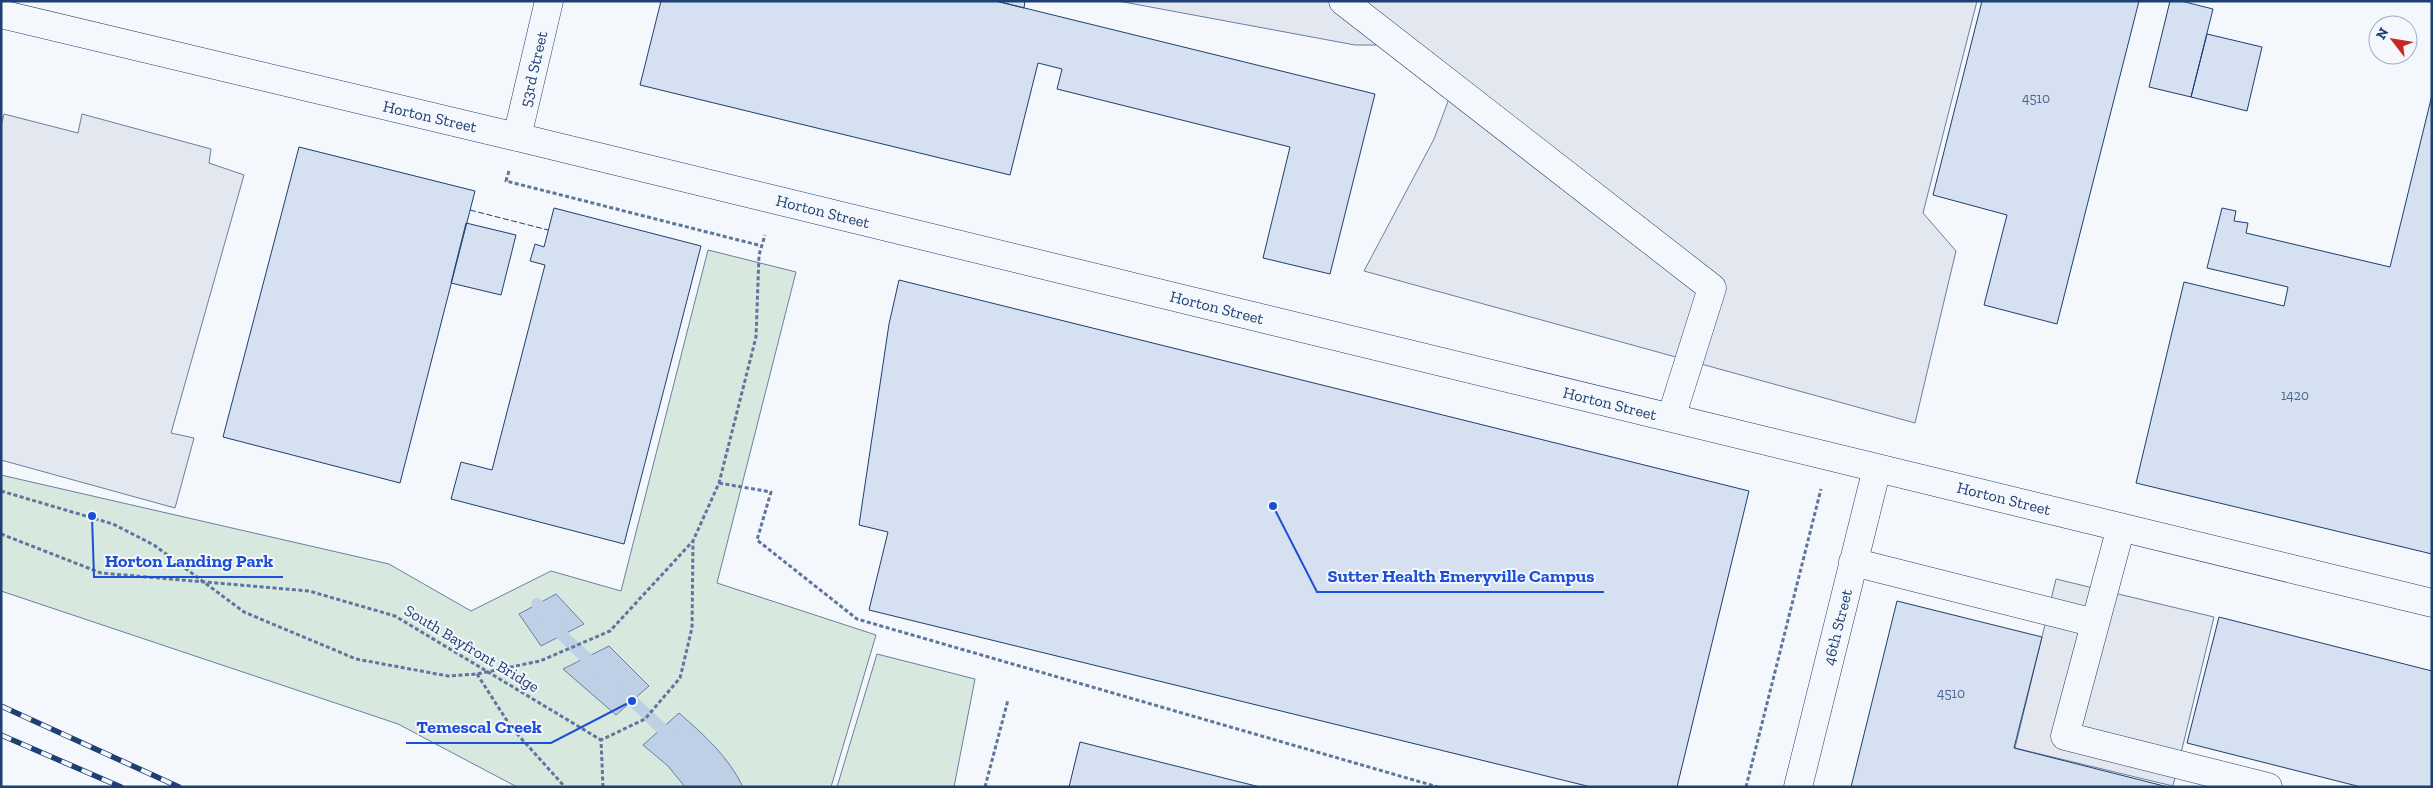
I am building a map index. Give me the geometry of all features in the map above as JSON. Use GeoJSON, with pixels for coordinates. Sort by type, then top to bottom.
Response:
{"type":"FeatureCollection","features":[{"type":"Feature","properties":{"kind":"street","name":"53rd Street"},"geometry":{"type":"LineString","coordinates":[[517,137],[549,1]]}},
{"type":"Feature","properties":{"kind":"street"},"geometry":{"type":"LineString","coordinates":[[1343,1],[1712,288],[1670,418]]}},
{"type":"Feature","properties":{"kind":"street","name":"Horton Street"},"geometry":{"type":"LineString","coordinates":[[1,14],[517,137],[2432,603]]}},
{"type":"Feature","properties":{"kind":"street","name":"46th Street"},"geometry":{"type":"LineString","coordinates":[[1798,787],[1877,468]]}},
{"type":"Feature","properties":{"kind":"street"},"geometry":{"type":"LineString","coordinates":[[2120,527],[2065,736],[2268,787]]}},
{"type":"Feature","properties":{"kind":"street"},"geometry":{"type":"LineString","coordinates":[[1853,562],[2095,623]]}},
{"type":"Feature","properties":{"kind":"path"},"geometry":{"type":"LineString","coordinates":[[517,137],[506,181],[762,246]]}},
{"type":"Feature","properties":{"kind":"path"},"geometry":{"type":"LineString","coordinates":[[1,491],[113,524],[154,545],[244,612],[356,659],[448,676],[477,674],[540,661],[610,631],[693,542],[719,483],[756,337],[759,255],[776,200]]}},
{"type":"Feature","properties":{"kind":"path"},"geometry":{"type":"LineString","coordinates":[[1746,787],[1817,503],[1831,457]]}},
{"type":"Feature","properties":{"kind":"path"},"geometry":{"type":"LineString","coordinates":[[719,483],[771,492],[757,540],[857,619],[1438,787]]}},
{"type":"Feature","properties":{"kind":"path","name":"South Bayfront Bridge"},"geometry":{"type":"LineString","coordinates":[[1,534],[101,573],[309,592],[395,616],[601,740]]}},
{"type":"Feature","properties":{"kind":"path"},"geometry":{"type":"LineString","coordinates":[[603,787],[601,740],[645,719],[680,678],[692,628],[693,542]]}},
{"type":"Feature","properties":{"kind":"path"},"geometry":{"type":"LineString","coordinates":[[477,674],[511,727],[565,787]]}},
{"type":"Feature","properties":{"kind":"path"},"geometry":{"type":"LineString","coordinates":[[985,787],[1008,700]]}},
{"type":"Feature","properties":{"kind":"shaded area"},"geometry":{"type":"Polygon","coordinates":[[[1118,1],[1977,1],[1923,213],[1956,251],[1915,423],[1364,271],[1434,139],[1450,96],[1409,45],[1355,45],[1118,1]]]}},
{"type":"Feature","properties":{"kind":"shaded area"},"geometry":{"type":"Polygon","coordinates":[[[4,114],[78,133],[82,114],[211,149],[209,163],[244,175],[171,433],[194,438],[175,508],[1,460],[1,126],[4,114]]]}},
{"type":"Feature","properties":{"kind":"shaded area"},"geometry":{"type":"Polygon","coordinates":[[[708,250],[796,272],[717,583],[876,635],[831,787],[517,787],[398,724],[1,591],[1,475],[389,564],[471,611],[551,571],[621,591],[708,250]]]}},
{"type":"Feature","properties":{"kind":"shaded area"},"geometry":{"type":"Polygon","coordinates":[[[2056,579],[2214,617],[2173,786],[2015,748],[2056,579]]]}},
{"type":"Feature","properties":{"kind":"shaded area"},"geometry":{"type":"Polygon","coordinates":[[[877,654],[975,679],[954,787],[837,787],[877,654]]]}},
{"type":"Feature","properties":{"kind":"water"},"geometry":{"type":"Polygon","coordinates":[[[556,594],[584,624],[541,646],[519,614],[556,594]]]}},
{"type":"Feature","properties":{"kind":"water"},"geometry":{"type":"Polygon","coordinates":[[[609,646],[649,686],[616,715],[563,669],[609,646]]]}},
{"type":"Feature","properties":{"kind":"water"},"geometry":{"type":"Polygon","coordinates":[[[679,713],[723,756],[743,787],[685,787],[668,766],[643,745],[679,713]]]}},
{"type":"Feature","properties":{"kind":"building"},"geometry":{"type":"Polygon","coordinates":[[[661,1],[996,1],[1375,94],[1330,274],[1263,258],[1290,147],[1057,89],[1062,69],[1038,63],[1010,175],[640,85],[661,1]]]}},
{"type":"Feature","properties":{"kind":"building"},"geometry":{"type":"Polygon","coordinates":[[[996,1],[1025,1],[1024,8],[996,1]]]}},
{"type":"Feature","properties":{"kind":"building"},"geometry":{"type":"Polygon","coordinates":[[[1982,1],[2139,1],[2057,324],[1984,305],[2007,215],[1933,195],[1982,1]]]}},
{"type":"Feature","properties":{"kind":"building"},"geometry":{"type":"Polygon","coordinates":[[[2170,1],[2181,1],[2213,9],[2191,97],[2149,87],[2170,1]]]}},
{"type":"Feature","properties":{"kind":"building"},"geometry":{"type":"Polygon","coordinates":[[[2207,34],[2262,47],[2247,111],[2191,97],[2207,34]]]}},
{"type":"Feature","properties":{"kind":"building"},"geometry":{"type":"Polygon","coordinates":[[[2432,95],[2432,554],[2136,483],[2184,282],[2284,306],[2288,287],[2207,268],[2222,208],[2236,211],[2234,221],[2248,223],[2246,233],[2390,267],[2432,95]]]}},
{"type":"Feature","properties":{"kind":"building"},"geometry":{"type":"Polygon","coordinates":[[[299,147],[475,191],[400,483],[223,437],[299,147]]]}},
{"type":"Feature","properties":{"kind":"building"},"geometry":{"type":"Polygon","coordinates":[[[554,208],[701,246],[624,544],[451,499],[461,462],[492,470],[545,265],[530,261],[535,244],[544,247],[554,208]]]}},
{"type":"Feature","properties":{"kind":"building"},"geometry":{"type":"Polygon","coordinates":[[[466,223],[516,235],[501,295],[451,283],[466,223]]]}},
{"type":"Feature","properties":{"kind":"building"},"geometry":{"type":"Polygon","coordinates":[[[899,280],[1749,491],[1677,787],[1591,787],[869,610],[888,532],[859,525],[889,324],[899,280]]]}},
{"type":"Feature","properties":{"kind":"building"},"geometry":{"type":"Polygon","coordinates":[[[1897,601],[2042,637],[2014,748],[2168,787],[1851,787],[1897,601]]]}},
{"type":"Feature","properties":{"kind":"building"},"geometry":{"type":"Polygon","coordinates":[[[2219,617],[2432,671],[2432,787],[2361,787],[2187,743],[2219,617]]]}},
{"type":"Feature","properties":{"kind":"building"},"geometry":{"type":"Polygon","coordinates":[[[1080,742],[1260,787],[1069,787],[1080,742]]]}},
{"type":"Feature","properties":{"kind":"waterway"},"geometry":{"type":"LineString","coordinates":[[537,604],[562,635],[597,668]]}},
{"type":"Feature","properties":{"kind":"waterway"},"geometry":{"type":"LineString","coordinates":[[621,690],[674,740]]}},
{"type":"Feature","properties":{"kind":"railway"},"geometry":{"type":"LineString","coordinates":[[1,706],[179,787]]}},
{"type":"Feature","properties":{"kind":"railway"},"geometry":{"type":"LineString","coordinates":[[1,735],[121,787]]}},
{"type":"Feature","properties":{"kind":"fence"},"geometry":{"type":"LineString","coordinates":[[470,210],[548,230]]}},
{"type":"Feature","properties":{"kind":"place","name":"Sutter Health Emeryville Campus"},"geometry":{"type":"Point","coordinates":[1273,506]}},
{"type":"Feature","properties":{"kind":"place","name":"Horton Landing Park"},"geometry":{"type":"Point","coordinates":[92,516]}},
{"type":"Feature","properties":{"kind":"place","name":"Temescal Creek"},"geometry":{"type":"Point","coordinates":[632,701]}}]}
